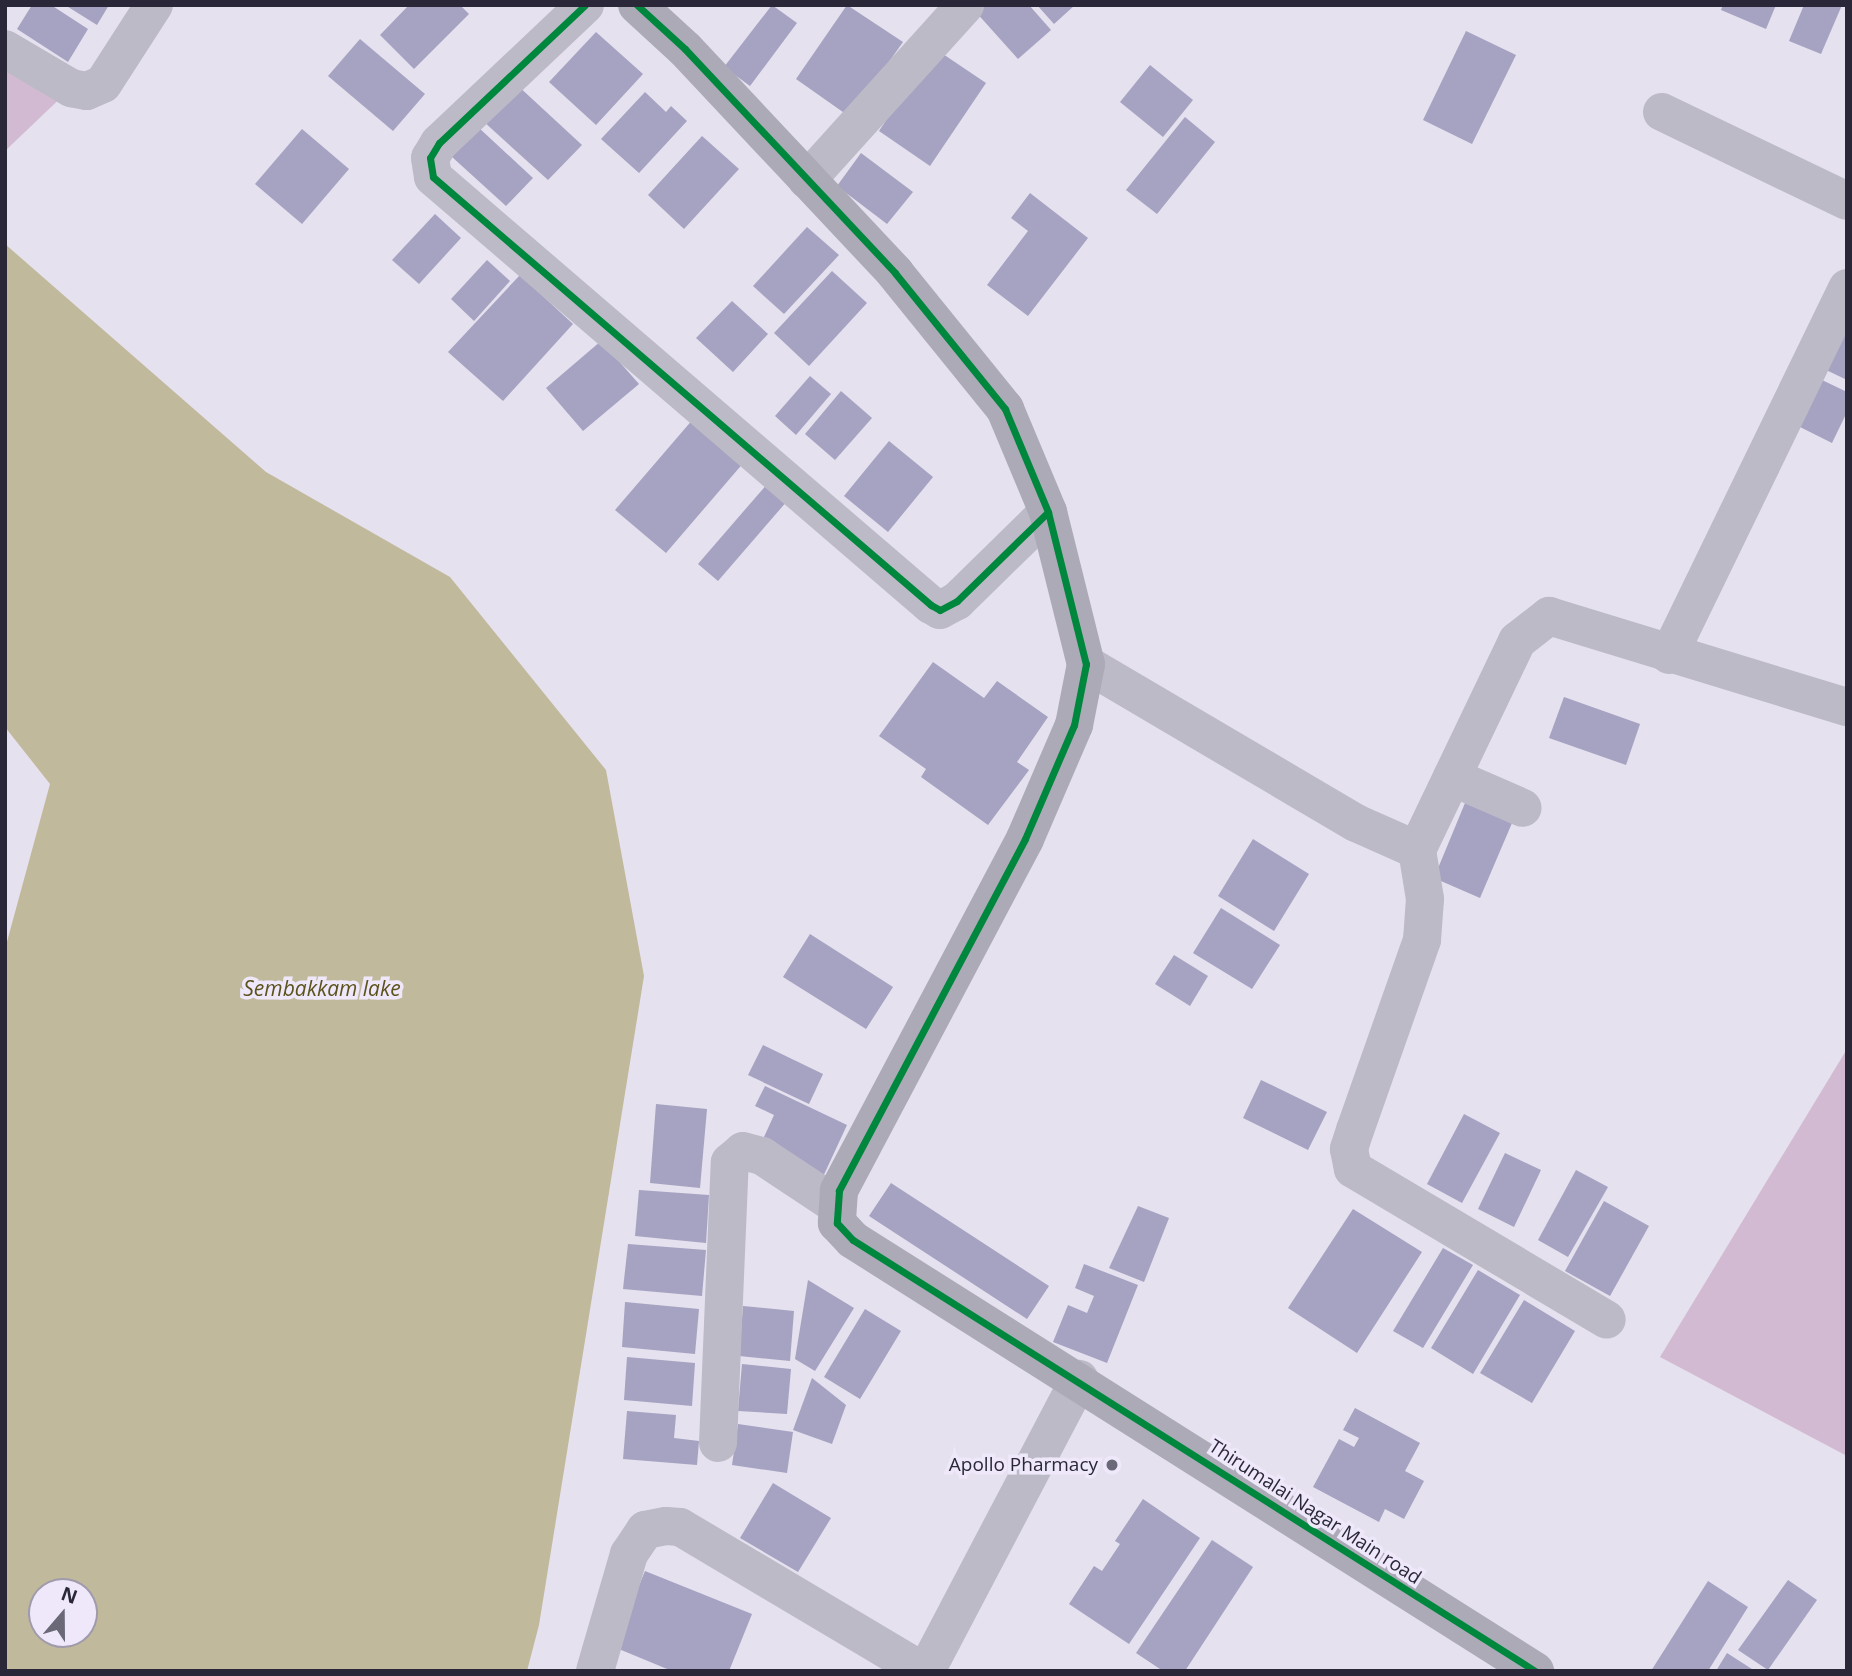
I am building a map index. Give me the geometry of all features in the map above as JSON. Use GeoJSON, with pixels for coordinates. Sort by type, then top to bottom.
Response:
{"type":"FeatureCollection","features":[{"type":"Feature","properties":{"kind":"street"},"geometry":{"type":"LineString","coordinates":[[5,49],[71,88],[87,91],[103,84],[154,5]]}},
{"type":"Feature","properties":{"kind":"street"},"geometry":{"type":"LineString","coordinates":[[585,5],[439,143],[430,158],[433,177],[931,606],[940,610],[957,601],[1048,512]]}},
{"type":"Feature","properties":{"kind":"street"},"geometry":{"type":"LineString","coordinates":[[637,5],[685,49],[895,273],[1005,409],[1048,512],[1086,664],[1074,725],[1025,839],[940,994],[836,1205],[762,1156],[743,1152],[730,1162],[719,1443]]}},
{"type":"Feature","properties":{"kind":"street"},"geometry":{"type":"LineString","coordinates":[[807,180],[965,5]]}},
{"type":"Feature","properties":{"kind":"street"},"geometry":{"type":"LineString","coordinates":[[1662,112],[1847,201]]}},
{"type":"Feature","properties":{"kind":"street"},"geometry":{"type":"LineString","coordinates":[[1669,655],[1847,288]]}},
{"type":"Feature","properties":{"kind":"street"},"geometry":{"type":"LineString","coordinates":[[1607,1320],[1353,1169],[1349,1149],[1422,940],[1424,899],[1417,850],[1517,641],[1549,616],[1574,621],[1669,655],[1847,707]]}},
{"type":"Feature","properties":{"kind":"street"},"geometry":{"type":"LineString","coordinates":[[1086,664],[1356,823],[1417,850]]}},
{"type":"Feature","properties":{"kind":"street"},"geometry":{"type":"LineString","coordinates":[[1452,777],[1523,808]]}},
{"type":"Feature","properties":{"kind":"street","name":"Thirumalai Nagar Main road"},"geometry":{"type":"LineString","coordinates":[[836,1205],[837,1223],[853,1240],[1079,1379],[1535,1671]]}},
{"type":"Feature","properties":{"kind":"street"},"geometry":{"type":"LineString","coordinates":[[595,1671],[629,1555],[645,1530],[666,1526],[680,1527],[925,1671],[1079,1379]]}},
{"type":"Feature","properties":{"kind":"shaded area"},"geometry":{"type":"Polygon","coordinates":[[[5,49],[71,88],[5,151],[5,49]]]}},
{"type":"Feature","properties":{"kind":"shaded area"},"geometry":{"type":"Polygon","coordinates":[[[1847,1049],[1847,1456],[1660,1357],[1847,1049]]]}},
{"type":"Feature","properties":{"kind":"water","name":"Sembakkam lake"},"geometry":{"type":"Polygon","coordinates":[[[5,244],[266,472],[450,577],[606,770],[644,976],[539,1625],[527,1671],[5,1671],[5,949],[50,784],[5,727],[5,244]]]}},
{"type":"Feature","properties":{"kind":"building"},"geometry":{"type":"Polygon","coordinates":[[[32,5],[51,5],[88,29],[68,62],[17,29],[32,5]]]}},
{"type":"Feature","properties":{"kind":"building"},"geometry":{"type":"Polygon","coordinates":[[[65,5],[109,5],[97,25],[65,5]]]}},
{"type":"Feature","properties":{"kind":"building"},"geometry":{"type":"Polygon","coordinates":[[[409,5],[460,5],[469,14],[414,69],[380,35],[409,5]]]}},
{"type":"Feature","properties":{"kind":"building"},"geometry":{"type":"Polygon","coordinates":[[[772,5],[797,23],[750,86],[724,67],[772,5]]]}},
{"type":"Feature","properties":{"kind":"building"},"geometry":{"type":"Polygon","coordinates":[[[847,5],[903,42],[850,117],[796,79],[847,5]]]}},
{"type":"Feature","properties":{"kind":"building"},"geometry":{"type":"Polygon","coordinates":[[[982,5],[1029,5],[1051,30],[1018,59],[975,11],[982,5]]]}},
{"type":"Feature","properties":{"kind":"building"},"geometry":{"type":"Polygon","coordinates":[[[1037,5],[1075,5],[1054,24],[1037,5]]]}},
{"type":"Feature","properties":{"kind":"building"},"geometry":{"type":"Polygon","coordinates":[[[1723,5],[1776,5],[1766,29],[1721,10],[1723,5]]]}},
{"type":"Feature","properties":{"kind":"building"},"geometry":{"type":"Polygon","coordinates":[[[1804,5],[1842,5],[1821,54],[1789,41],[1804,5]]]}},
{"type":"Feature","properties":{"kind":"building"},"geometry":{"type":"Polygon","coordinates":[[[1466,31],[1516,55],[1472,144],[1423,120],[1466,31]]]}},
{"type":"Feature","properties":{"kind":"building"},"geometry":{"type":"Polygon","coordinates":[[[596,32],[643,74],[596,125],[549,82],[596,32]]]}},
{"type":"Feature","properties":{"kind":"building"},"geometry":{"type":"Polygon","coordinates":[[[360,39],[425,94],[393,131],[328,76],[360,39]]]}},
{"type":"Feature","properties":{"kind":"building"},"geometry":{"type":"Polygon","coordinates":[[[934,48],[986,83],[930,166],[879,131],[934,48]]]}},
{"type":"Feature","properties":{"kind":"building"},"geometry":{"type":"Polygon","coordinates":[[[1150,65],[1193,100],[1163,137],[1120,102],[1150,65]]]}},
{"type":"Feature","properties":{"kind":"building"},"geometry":{"type":"Polygon","coordinates":[[[516,84],[582,145],[548,180],[483,121],[516,84]]]}},
{"type":"Feature","properties":{"kind":"building"},"geometry":{"type":"Polygon","coordinates":[[[645,92],[666,112],[671,106],[687,121],[639,173],[601,139],[645,92]]]}},
{"type":"Feature","properties":{"kind":"building"},"geometry":{"type":"Polygon","coordinates":[[[1185,117],[1215,142],[1157,214],[1126,190],[1185,117]]]}},
{"type":"Feature","properties":{"kind":"building"},"geometry":{"type":"Polygon","coordinates":[[[478,127],[533,178],[506,206],[451,156],[478,127]]]}},
{"type":"Feature","properties":{"kind":"building"},"geometry":{"type":"Polygon","coordinates":[[[302,129],[349,169],[302,224],[255,184],[302,129]]]}},
{"type":"Feature","properties":{"kind":"building"},"geometry":{"type":"Polygon","coordinates":[[[702,136],[739,169],[684,229],[648,195],[702,136]]]}},
{"type":"Feature","properties":{"kind":"building"},"geometry":{"type":"Polygon","coordinates":[[[861,153],[913,192],[887,224],[837,186],[861,153]]]}},
{"type":"Feature","properties":{"kind":"building"},"geometry":{"type":"Polygon","coordinates":[[[1030,193],[1088,238],[1028,316],[987,285],[1028,231],[1011,218],[1030,193]]]}},
{"type":"Feature","properties":{"kind":"building"},"geometry":{"type":"Polygon","coordinates":[[[435,214],[461,238],[419,284],[392,260],[435,214]]]}},
{"type":"Feature","properties":{"kind":"building"},"geometry":{"type":"Polygon","coordinates":[[[807,227],[839,255],[784,314],[753,286],[807,227]]]}},
{"type":"Feature","properties":{"kind":"building"},"geometry":{"type":"Polygon","coordinates":[[[487,260],[510,281],[474,321],[451,299],[487,260]]]}},
{"type":"Feature","properties":{"kind":"building"},"geometry":{"type":"Polygon","coordinates":[[[832,271],[867,303],[809,366],[774,333],[832,271]]]}},
{"type":"Feature","properties":{"kind":"building"},"geometry":{"type":"Polygon","coordinates":[[[520,275],[573,324],[503,401],[448,352],[520,275]]]}},
{"type":"Feature","properties":{"kind":"building"},"geometry":{"type":"Polygon","coordinates":[[[732,301],[768,334],[733,372],[696,338],[732,301]]]}},
{"type":"Feature","properties":{"kind":"building"},"geometry":{"type":"Polygon","coordinates":[[[1847,318],[1847,380],[1822,368],[1847,318]]]}},
{"type":"Feature","properties":{"kind":"building"},"geometry":{"type":"Polygon","coordinates":[[[601,341],[639,384],[583,431],[546,388],[601,341]]]}},
{"type":"Feature","properties":{"kind":"building"},"geometry":{"type":"Polygon","coordinates":[[[810,376],[831,394],[796,435],[775,416],[810,376]]]}},
{"type":"Feature","properties":{"kind":"building"},"geometry":{"type":"Polygon","coordinates":[[[1822,380],[1847,392],[1847,412],[1832,443],[1800,427],[1822,380]]]}},
{"type":"Feature","properties":{"kind":"building"},"geometry":{"type":"Polygon","coordinates":[[[841,391],[872,418],[835,460],[805,434],[841,391]]]}},
{"type":"Feature","properties":{"kind":"building"},"geometry":{"type":"Polygon","coordinates":[[[694,418],[745,461],[666,553],[615,510],[694,418]]]}},
{"type":"Feature","properties":{"kind":"building"},"geometry":{"type":"Polygon","coordinates":[[[889,441],[933,477],[888,532],[844,496],[889,441]]]}},
{"type":"Feature","properties":{"kind":"building"},"geometry":{"type":"Polygon","coordinates":[[[768,483],[788,500],[718,581],[698,564],[768,483]]]}},
{"type":"Feature","properties":{"kind":"building"},"geometry":{"type":"Polygon","coordinates":[[[933,662],[984,698],[997,681],[1048,717],[1017,762],[1029,770],[988,825],[921,777],[926,769],[879,736],[933,662]]]}},
{"type":"Feature","properties":{"kind":"building"},"geometry":{"type":"Polygon","coordinates":[[[1564,697],[1640,724],[1626,765],[1549,738],[1564,697]]]}},
{"type":"Feature","properties":{"kind":"building"},"geometry":{"type":"Polygon","coordinates":[[[1465,803],[1512,823],[1480,898],[1434,878],[1465,803]]]}},
{"type":"Feature","properties":{"kind":"building"},"geometry":{"type":"Polygon","coordinates":[[[1253,839],[1309,874],[1274,931],[1218,896],[1253,839]]]}},
{"type":"Feature","properties":{"kind":"building"},"geometry":{"type":"Polygon","coordinates":[[[1221,908],[1280,945],[1252,989],[1193,953],[1221,908]]]}},
{"type":"Feature","properties":{"kind":"building"},"geometry":{"type":"Polygon","coordinates":[[[810,934],[893,987],[866,1029],[783,977],[810,934]]]}},
{"type":"Feature","properties":{"kind":"building"},"geometry":{"type":"Polygon","coordinates":[[[1174,955],[1208,976],[1190,1006],[1155,984],[1174,955]]]}},
{"type":"Feature","properties":{"kind":"building"},"geometry":{"type":"Polygon","coordinates":[[[763,1045],[823,1074],[809,1104],[748,1075],[763,1045]]]}},
{"type":"Feature","properties":{"kind":"building"},"geometry":{"type":"Polygon","coordinates":[[[1261,1080],[1327,1112],[1308,1150],[1243,1118],[1261,1080]]]}},
{"type":"Feature","properties":{"kind":"building"},"geometry":{"type":"Polygon","coordinates":[[[765,1086],[847,1125],[821,1181],[764,1137],[774,1115],[755,1106],[765,1086]]]}},
{"type":"Feature","properties":{"kind":"building"},"geometry":{"type":"Polygon","coordinates":[[[656,1104],[707,1109],[700,1188],[650,1183],[656,1104]]]}},
{"type":"Feature","properties":{"kind":"building"},"geometry":{"type":"Polygon","coordinates":[[[1464,1114],[1500,1133],[1462,1203],[1427,1184],[1464,1114]]]}},
{"type":"Feature","properties":{"kind":"building"},"geometry":{"type":"Polygon","coordinates":[[[1505,1153],[1541,1170],[1514,1227],[1478,1209],[1505,1153]]]}},
{"type":"Feature","properties":{"kind":"building"},"geometry":{"type":"Polygon","coordinates":[[[1576,1170],[1608,1187],[1568,1257],[1538,1240],[1576,1170]]]}},
{"type":"Feature","properties":{"kind":"building"},"geometry":{"type":"Polygon","coordinates":[[[891,1183],[1049,1286],[1027,1319],[869,1216],[891,1183]]]}},
{"type":"Feature","properties":{"kind":"building"},"geometry":{"type":"Polygon","coordinates":[[[639,1190],[709,1195],[706,1243],[635,1236],[639,1190]]]}},
{"type":"Feature","properties":{"kind":"building"},"geometry":{"type":"Polygon","coordinates":[[[1604,1201],[1649,1226],[1610,1296],[1565,1271],[1604,1201]]]}},
{"type":"Feature","properties":{"kind":"building"},"geometry":{"type":"Polygon","coordinates":[[[1138,1206],[1169,1218],[1144,1282],[1109,1268],[1138,1206]]]}},
{"type":"Feature","properties":{"kind":"building"},"geometry":{"type":"Polygon","coordinates":[[[1353,1209],[1422,1252],[1357,1353],[1288,1308],[1353,1209]]]}},
{"type":"Feature","properties":{"kind":"building"},"geometry":{"type":"Polygon","coordinates":[[[628,1244],[706,1250],[702,1296],[623,1289],[628,1244]]]}},
{"type":"Feature","properties":{"kind":"building"},"geometry":{"type":"Polygon","coordinates":[[[1443,1248],[1473,1265],[1423,1348],[1393,1331],[1443,1248]]]}},
{"type":"Feature","properties":{"kind":"building"},"geometry":{"type":"Polygon","coordinates":[[[1084,1264],[1138,1285],[1107,1363],[1053,1342],[1068,1305],[1087,1313],[1094,1296],[1075,1288],[1084,1264]]]}},
{"type":"Feature","properties":{"kind":"building"},"geometry":{"type":"Polygon","coordinates":[[[1478,1270],[1520,1295],[1473,1374],[1431,1348],[1478,1270]]]}},
{"type":"Feature","properties":{"kind":"building"},"geometry":{"type":"Polygon","coordinates":[[[808,1280],[854,1308],[815,1371],[795,1359],[808,1280]]]}},
{"type":"Feature","properties":{"kind":"building"},"geometry":{"type":"Polygon","coordinates":[[[1524,1300],[1575,1331],[1532,1403],[1480,1373],[1524,1300]]]}},
{"type":"Feature","properties":{"kind":"building"},"geometry":{"type":"Polygon","coordinates":[[[625,1302],[699,1309],[695,1354],[622,1347],[625,1302]]]}},
{"type":"Feature","properties":{"kind":"building"},"geometry":{"type":"Polygon","coordinates":[[[743,1306],[794,1311],[790,1361],[739,1356],[743,1306]]]}},
{"type":"Feature","properties":{"kind":"building"},"geometry":{"type":"Polygon","coordinates":[[[865,1309],[901,1331],[860,1399],[824,1377],[865,1309]]]}},
{"type":"Feature","properties":{"kind":"building"},"geometry":{"type":"Polygon","coordinates":[[[627,1357],[695,1363],[692,1406],[624,1400],[627,1357]]]}},
{"type":"Feature","properties":{"kind":"building"},"geometry":{"type":"Polygon","coordinates":[[[742,1364],[791,1369],[787,1414],[738,1411],[742,1364]]]}},
{"type":"Feature","properties":{"kind":"building"},"geometry":{"type":"Polygon","coordinates":[[[812,1378],[846,1405],[832,1444],[793,1430],[812,1378]]]}},
{"type":"Feature","properties":{"kind":"building"},"geometry":{"type":"Polygon","coordinates":[[[1355,1408],[1420,1443],[1405,1471],[1424,1481],[1404,1519],[1385,1509],[1379,1522],[1313,1487],[1339,1439],[1354,1447],[1359,1438],[1343,1430],[1355,1408]]]}},
{"type":"Feature","properties":{"kind":"building"},"geometry":{"type":"Polygon","coordinates":[[[627,1411],[676,1415],[674,1438],[699,1441],[697,1465],[623,1459],[627,1411]]]}},
{"type":"Feature","properties":{"kind":"building"},"geometry":{"type":"Polygon","coordinates":[[[738,1424],[793,1432],[787,1473],[732,1465],[738,1424]]]}},
{"type":"Feature","properties":{"kind":"building"},"geometry":{"type":"Polygon","coordinates":[[[773,1483],[831,1518],[798,1572],[740,1538],[773,1483]]]}},
{"type":"Feature","properties":{"kind":"building"},"geometry":{"type":"Polygon","coordinates":[[[1143,1499],[1200,1538],[1129,1644],[1069,1604],[1094,1566],[1102,1571],[1120,1544],[1115,1541],[1143,1499]]]}},
{"type":"Feature","properties":{"kind":"building"},"geometry":{"type":"Polygon","coordinates":[[[1212,1540],[1253,1567],[1185,1671],[1163,1671],[1136,1653],[1212,1540]]]}},
{"type":"Feature","properties":{"kind":"building"},"geometry":{"type":"Polygon","coordinates":[[[645,1571],[752,1614],[729,1671],[672,1671],[614,1647],[645,1571]]]}},
{"type":"Feature","properties":{"kind":"building"},"geometry":{"type":"Polygon","coordinates":[[[1788,1580],[1817,1600],[1768,1670],[1738,1650],[1788,1580]]]}},
{"type":"Feature","properties":{"kind":"building"},"geometry":{"type":"Polygon","coordinates":[[[1708,1581],[1748,1607],[1708,1671],[1651,1671],[1708,1581]]]}},
{"type":"Feature","properties":{"kind":"building"},"geometry":{"type":"Polygon","coordinates":[[[1727,1653],[1755,1671],[1716,1671],[1727,1653]]]}},
{"type":"Feature","properties":{"kind":"cycle path"},"geometry":{"type":"LineString","coordinates":[[585,5],[439,143],[430,158],[433,177],[940,610],[957,601],[1048,512]]}},
{"type":"Feature","properties":{"kind":"cycle path"},"geometry":{"type":"LineString","coordinates":[[637,5],[685,49],[895,273],[1005,409],[1048,512],[1086,664],[1074,725],[1025,839],[839,1191],[837,1223],[853,1240],[1535,1671]]}},
{"type":"Feature","properties":{"kind":"place","name":"Apollo Pharmacy"},"geometry":{"type":"Point","coordinates":[1112,1465]}}]}
